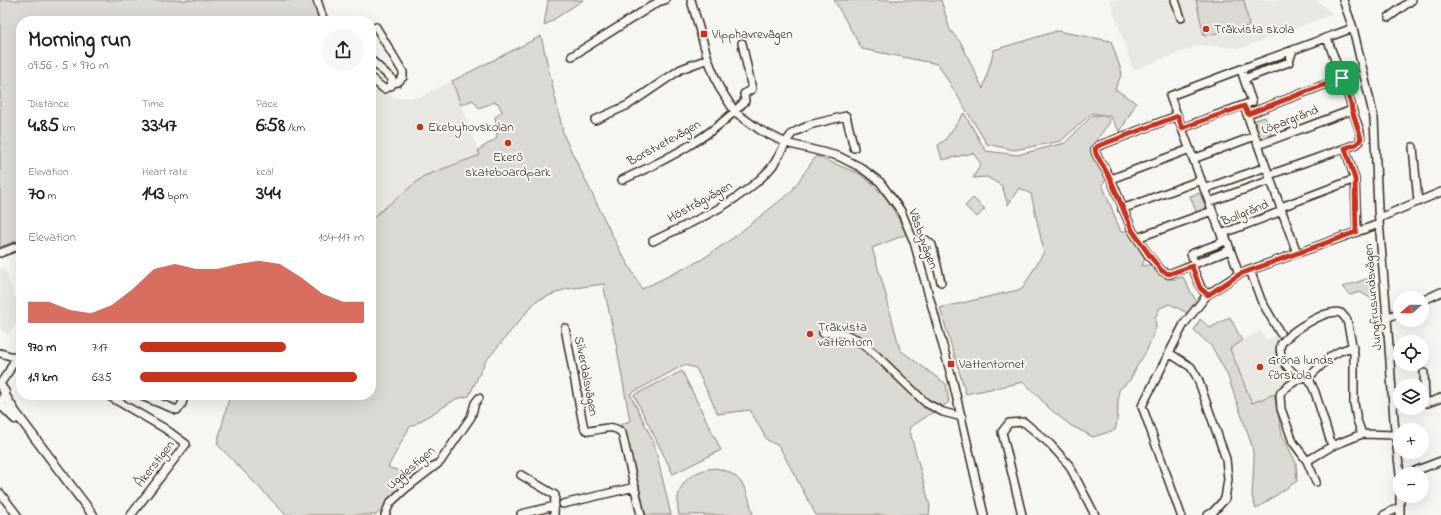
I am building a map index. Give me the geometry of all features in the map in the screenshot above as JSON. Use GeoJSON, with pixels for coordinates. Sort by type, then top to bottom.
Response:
{"type":"FeatureCollection","features":[{"type":"Feature","properties":{"kind":"main road"},"geometry":{"type":"LineString","coordinates":[[0,385],[4,389],[5,395],[16,413],[93,515]]}},
{"type":"Feature","properties":{"kind":"main road"},"geometry":{"type":"LineString","coordinates":[[5,395],[0,403],[43,449]]}},
{"type":"Feature","properties":{"kind":"street"},"geometry":{"type":"LineString","coordinates":[[317,0],[322,16]]}},
{"type":"Feature","properties":{"kind":"street"},"geometry":{"type":"LineString","coordinates":[[572,56],[658,2],[665,0]]}},
{"type":"Feature","properties":{"kind":"street","name":"Väsbyvägen"},"geometry":{"type":"LineString","coordinates":[[691,0],[708,59],[719,87],[735,112],[760,130],[786,143],[838,156],[860,167],[880,182],[901,211],[914,242],[954,382],[984,515]]}},
{"type":"Feature","properties":{"kind":"street"},"geometry":{"type":"LineString","coordinates":[[1174,0],[1182,18]]}},
{"type":"Feature","properties":{"kind":"street","name":"Jungfrusundsvägen"},"geometry":{"type":"LineString","coordinates":[[1342,0],[1353,28],[1374,118],[1379,221],[1388,318],[1395,423]]}},
{"type":"Feature","properties":{"kind":"street"},"geometry":{"type":"LineString","coordinates":[[1389,17],[1412,0]]}},
{"type":"Feature","properties":{"kind":"street"},"geometry":{"type":"LineString","coordinates":[[376,27],[403,72],[403,77],[398,82],[391,84],[391,86],[384,89],[376,82]]}},
{"type":"Feature","properties":{"kind":"street"},"geometry":{"type":"LineString","coordinates":[[1240,274],[1212,211],[1170,96],[1353,28]]}},
{"type":"Feature","properties":{"kind":"street"},"geometry":{"type":"LineString","coordinates":[[1209,202],[1357,144],[1360,141],[1361,138],[1342,78],[1327,38]]}},
{"type":"Feature","properties":{"kind":"street"},"geometry":{"type":"LineString","coordinates":[[735,112],[745,101],[744,94],[752,89],[742,44]]}},
{"type":"Feature","properties":{"kind":"street"},"geometry":{"type":"LineString","coordinates":[[1244,79],[1289,62],[1293,50]]}},
{"type":"Feature","properties":{"kind":"street"},"geometry":{"type":"LineString","coordinates":[[595,120],[628,105],[681,69],[708,59]]}},
{"type":"Feature","properties":{"kind":"street"},"geometry":{"type":"LineString","coordinates":[[376,65],[392,79],[391,84]]}},
{"type":"Feature","properties":{"kind":"street"},"geometry":{"type":"LineString","coordinates":[[1182,128],[1252,102],[1241,69]]}},
{"type":"Feature","properties":{"kind":"street"},"geometry":{"type":"LineString","coordinates":[[1248,114],[1342,78]]}},
{"type":"Feature","properties":{"kind":"street"},"geometry":{"type":"LineString","coordinates":[[1244,106],[1297,253]]}},
{"type":"Feature","properties":{"kind":"street","name":"Löpargränd"},"geometry":{"type":"LineString","coordinates":[[1258,145],[1351,107]]}},
{"type":"Feature","properties":{"kind":"street","name":"Borstvetevägen"},"geometry":{"type":"LineString","coordinates":[[622,180],[659,163],[698,141],[735,112]]}},
{"type":"Feature","properties":{"kind":"street","name":"Höstrågvägen"},"geometry":{"type":"LineString","coordinates":[[653,241],[707,215],[742,193],[770,168],[792,133],[809,125],[846,116],[854,148]]}},
{"type":"Feature","properties":{"kind":"street"},"geometry":{"type":"LineString","coordinates":[[1178,116],[1098,146],[1095,149],[1096,154],[1110,178],[1132,230],[1150,256],[1166,274],[1194,265],[1230,250]]}},
{"type":"Feature","properties":{"kind":"street"},"geometry":{"type":"LineString","coordinates":[[1193,159],[1255,136]]}},
{"type":"Feature","properties":{"kind":"street"},"geometry":{"type":"LineString","coordinates":[[1413,147],[1418,202]]}},
{"type":"Feature","properties":{"kind":"street"},"geometry":{"type":"LineString","coordinates":[[1345,148],[1355,179],[1356,232]]}},
{"type":"Feature","properties":{"kind":"street"},"geometry":{"type":"LineString","coordinates":[[1110,178],[1190,149]]}},
{"type":"Feature","properties":{"kind":"street"},"geometry":{"type":"LineString","coordinates":[[1204,189],[1266,167]]}},
{"type":"Feature","properties":{"kind":"street","name":"Bollgränd"},"geometry":{"type":"LineString","coordinates":[[1194,265],[1191,254],[1224,242],[1223,234],[1355,179]]}},
{"type":"Feature","properties":{"kind":"street"},"geometry":{"type":"LineString","coordinates":[[1122,209],[1201,180]]}},
{"type":"Feature","properties":{"kind":"street"},"geometry":{"type":"LineString","coordinates":[[1181,515],[1142,406],[1184,324],[1208,295],[1240,274],[1356,232],[1441,192]]}},
{"type":"Feature","properties":{"kind":"street"},"geometry":{"type":"LineString","coordinates":[[1137,238],[1212,211]]}},
{"type":"Feature","properties":{"kind":"street"},"geometry":{"type":"LineString","coordinates":[[914,242],[926,240],[932,246],[941,282]]}},
{"type":"Feature","properties":{"kind":"street"},"geometry":{"type":"LineString","coordinates":[[0,253],[16,248]]}},
{"type":"Feature","properties":{"kind":"street"},"geometry":{"type":"LineString","coordinates":[[1194,265],[1200,288],[1208,295]]}},
{"type":"Feature","properties":{"kind":"street"},"geometry":{"type":"LineString","coordinates":[[1250,270],[1261,300],[1280,333]]}},
{"type":"Feature","properties":{"kind":"street"},"geometry":{"type":"LineString","coordinates":[[1429,298],[1441,292]]}},
{"type":"Feature","properties":{"kind":"street"},"geometry":{"type":"LineString","coordinates":[[1300,379],[1288,368],[1283,360],[1280,354],[1280,346],[1286,339],[1311,321],[1333,312],[1341,313],[1347,320],[1352,347],[1355,367],[1354,403],[1357,420],[1362,434]]}},
{"type":"Feature","properties":{"kind":"street"},"geometry":{"type":"LineString","coordinates":[[1388,318],[1393,316]]}},
{"type":"Feature","properties":{"kind":"street","name":"Silverdalsvägen"},"geometry":{"type":"LineString","coordinates":[[565,328],[583,424],[586,429],[590,431],[611,426],[618,429],[622,433],[641,515]]}},
{"type":"Feature","properties":{"kind":"street"},"geometry":{"type":"LineString","coordinates":[[823,333],[833,332],[844,334],[856,339],[926,403],[943,412],[962,417]]}},
{"type":"Feature","properties":{"kind":"street"},"geometry":{"type":"LineString","coordinates":[[1316,482],[1307,461],[1293,442],[1283,416],[1280,400],[1281,392],[1300,379],[1308,377],[1331,356],[1352,347]]}},
{"type":"Feature","properties":{"kind":"street"},"geometry":{"type":"LineString","coordinates":[[0,352],[16,358]]}},
{"type":"Feature","properties":{"kind":"street"},"geometry":{"type":"LineString","coordinates":[[1170,353],[1191,367],[1195,373],[1226,459],[1228,479],[1225,499],[1213,512],[1208,515]]}},
{"type":"Feature","properties":{"kind":"street"},"geometry":{"type":"LineString","coordinates":[[0,385],[16,361]]}},
{"type":"Feature","properties":{"kind":"street"},"geometry":{"type":"LineString","coordinates":[[1424,373],[1425,398],[1427,403],[1441,398]]}},
{"type":"Feature","properties":{"kind":"street"},"geometry":{"type":"LineString","coordinates":[[1308,377],[1315,392],[1332,446]]}},
{"type":"Feature","properties":{"kind":"street","name":"Ugglestigen"},"geometry":{"type":"LineString","coordinates":[[385,515],[390,503],[405,489],[440,462],[471,417],[475,403],[479,398]]}},
{"type":"Feature","properties":{"kind":"street","name":"Åkerstigen"},"geometry":{"type":"LineString","coordinates":[[116,400],[164,428],[186,444],[131,515]]}},
{"type":"Feature","properties":{"kind":"street"},"geometry":{"type":"LineString","coordinates":[[154,400],[177,410],[181,406],[183,400]]}},
{"type":"Feature","properties":{"kind":"street"},"geometry":{"type":"LineString","coordinates":[[1022,515],[1002,432],[1009,423],[1024,422],[1050,444],[1069,465],[1095,515]]}},
{"type":"Feature","properties":{"kind":"street"},"geometry":{"type":"LineString","coordinates":[[1307,461],[1332,446],[1362,434],[1393,435]]}},
{"type":"Feature","properties":{"kind":"street"},"geometry":{"type":"LineString","coordinates":[[1425,467],[1441,461]]}},
{"type":"Feature","properties":{"kind":"street"},"geometry":{"type":"LineString","coordinates":[[521,475],[555,495],[559,505],[554,515]]}},
{"type":"Feature","properties":{"kind":"street"},"geometry":{"type":"LineString","coordinates":[[521,514],[635,487]]}},
{"type":"Feature","properties":{"kind":"street"},"geometry":{"type":"LineString","coordinates":[[0,493],[16,515]]}},
{"type":"Feature","properties":{"kind":"street"},"geometry":{"type":"LineString","coordinates":[[1400,503],[1400,515]]}},
{"type":"Feature","properties":{"kind":"street"},"geometry":{"type":"LineString","coordinates":[[1384,515],[1400,507]]}},
{"type":"Feature","properties":{"kind":"shaded area"},"geometry":{"type":"Polygon","coordinates":[[[0,0],[314,0],[319,16],[16,16],[16,241],[0,247],[0,0]]]}},
{"type":"Feature","properties":{"kind":"shaded area"},"geometry":{"type":"Polygon","coordinates":[[[548,0],[583,0],[544,26],[548,0]]]}},
{"type":"Feature","properties":{"kind":"shaded area"},"geometry":{"type":"Polygon","coordinates":[[[834,0],[941,0],[950,30],[961,43],[983,89],[994,50],[1057,31],[1111,41],[1122,73],[1115,89],[1136,103],[1120,132],[1110,116],[1092,113],[1061,141],[1014,150],[987,144],[938,64],[862,49],[834,0]]]}},
{"type":"Feature","properties":{"kind":"shaded area","name":"Träkvista skola"},"geometry":{"type":"Polygon","coordinates":[[[1110,0],[1316,0],[1333,14],[1242,48],[1200,45],[1133,70],[1110,0]]]}},
{"type":"Feature","properties":{"kind":"shaded area"},"geometry":{"type":"Polygon","coordinates":[[[1196,0],[1244,0],[1249,26],[1204,36],[1196,0]]]}},
{"type":"Feature","properties":{"kind":"shaded area"},"geometry":{"type":"Polygon","coordinates":[[[541,36],[564,136],[617,245],[642,289],[701,260],[733,238],[791,192],[816,156],[860,174],[887,198],[907,234],[872,248],[900,350],[946,384],[949,402],[909,428],[930,506],[929,515],[816,515],[779,446],[767,440],[750,410],[718,414],[696,368],[684,365],[630,394],[654,443],[671,515],[641,515],[621,424],[630,421],[604,288],[605,284],[566,289],[536,301],[485,362],[469,396],[456,399],[409,428],[388,467],[416,477],[376,515],[286,515],[217,444],[229,400],[376,400],[376,215],[424,176],[480,155],[478,150],[496,139],[497,136],[495,117],[502,112],[498,103],[495,102],[479,108],[473,100],[461,105],[452,81],[541,36]]]}},
{"type":"Feature","properties":{"kind":"shaded area","name":"Ekebyhovskolan"},"geometry":{"type":"Polygon","coordinates":[[[452,81],[480,155],[424,176],[376,215],[376,87],[388,95],[399,98],[420,97],[452,81]]]}},
{"type":"Feature","properties":{"kind":"shaded area"},"geometry":{"type":"Polygon","coordinates":[[[964,113],[986,151],[1017,155],[1065,143],[1093,115],[1108,117],[1110,122],[1091,147],[1107,179],[1102,184],[1121,232],[1128,230],[1146,255],[1142,266],[1154,264],[1166,279],[1183,277],[1198,305],[1189,314],[1170,304],[1160,308],[1155,318],[1156,328],[1146,352],[1130,380],[1119,390],[1115,430],[1093,437],[1070,425],[1050,409],[1024,382],[966,394],[940,308],[1022,289],[1044,252],[1031,194],[1019,188],[1008,205],[1002,186],[987,177],[973,178],[981,164],[973,153],[942,160],[938,145],[945,140],[964,113]]]}},
{"type":"Feature","properties":{"kind":"shaded area"},"geometry":{"type":"Polygon","coordinates":[[[1265,117],[1273,140],[1260,145],[1252,121],[1265,117]]]}},
{"type":"Feature","properties":{"kind":"shaded area"},"geometry":{"type":"Polygon","coordinates":[[[1200,193],[1207,210],[1197,214],[1190,196],[1200,193]]]}},
{"type":"Feature","properties":{"kind":"shaded area"},"geometry":{"type":"Polygon","coordinates":[[[973,198],[985,209],[977,217],[965,206],[973,198]]]}},
{"type":"Feature","properties":{"kind":"shaded area"},"geometry":{"type":"Polygon","coordinates":[[[4,268],[16,300],[16,323],[8,335],[0,329],[0,269],[4,268]]]}},
{"type":"Feature","properties":{"kind":"shaded area"},"geometry":{"type":"Polygon","coordinates":[[[1373,277],[1375,301],[1360,292],[1350,295],[1342,287],[1373,277]]]}},
{"type":"Feature","properties":{"kind":"shaded area"},"geometry":{"type":"Polygon","coordinates":[[[1230,317],[1242,341],[1230,349],[1252,403],[1274,394],[1282,434],[1296,463],[1297,481],[1256,509],[1252,497],[1254,461],[1252,446],[1242,417],[1227,374],[1212,347],[1194,330],[1200,319],[1210,328],[1230,317]]]}},
{"type":"Feature","properties":{"kind":"shaded area","name":"Gröna lunds förskola"},"geometry":{"type":"Polygon","coordinates":[[[1261,330],[1266,340],[1276,336],[1279,339],[1276,342],[1276,354],[1279,364],[1284,370],[1292,374],[1292,379],[1280,386],[1274,394],[1253,404],[1230,348],[1261,330]]]}},
{"type":"Feature","properties":{"kind":"shaded area"},"geometry":{"type":"Polygon","coordinates":[[[682,371],[721,450],[673,474],[634,395],[682,371]]]}},
{"type":"Feature","properties":{"kind":"shaded area"},"geometry":{"type":"Polygon","coordinates":[[[715,468],[724,470],[738,478],[746,490],[753,515],[679,515],[678,496],[685,482],[697,473],[715,468]]]}},
{"type":"Feature","properties":{"kind":"place","name":"Träkvista skola"},"geometry":{"type":"Point","coordinates":[1206,29]}},
{"type":"Feature","properties":{"kind":"place","name":"Vipphavrevägen"},"geometry":{"type":"Point","coordinates":[704,34]}},
{"type":"Feature","properties":{"kind":"place","name":"Ekebyhovskolan"},"geometry":{"type":"Point","coordinates":[420,127]}},
{"type":"Feature","properties":{"kind":"place","name":"Ekerö skateboardpark"},"geometry":{"type":"Point","coordinates":[508,143]}},
{"type":"Feature","properties":{"kind":"place","name":"Träkvista vattentorn"},"geometry":{"type":"Point","coordinates":[810,334]}},
{"type":"Feature","properties":{"kind":"place","name":"Vattentornet"},"geometry":{"type":"Point","coordinates":[951,364]}},
{"type":"Feature","properties":{"kind":"place","name":"Gröna lunds förskola"},"geometry":{"type":"Point","coordinates":[1260,367]}},
{"type":"Feature","properties":{"kind":"route"},"geometry":{"type":"LineString","coordinates":[[1342,78],[1361,138],[1357,144],[1345,148],[1355,179],[1356,232],[1240,274],[1208,295],[1200,288],[1192,266],[1169,274],[1162,271],[1132,230],[1110,178],[1096,154],[1095,149],[1098,146],[1178,116],[1182,128],[1244,106],[1248,114],[1342,78]]}}]}
